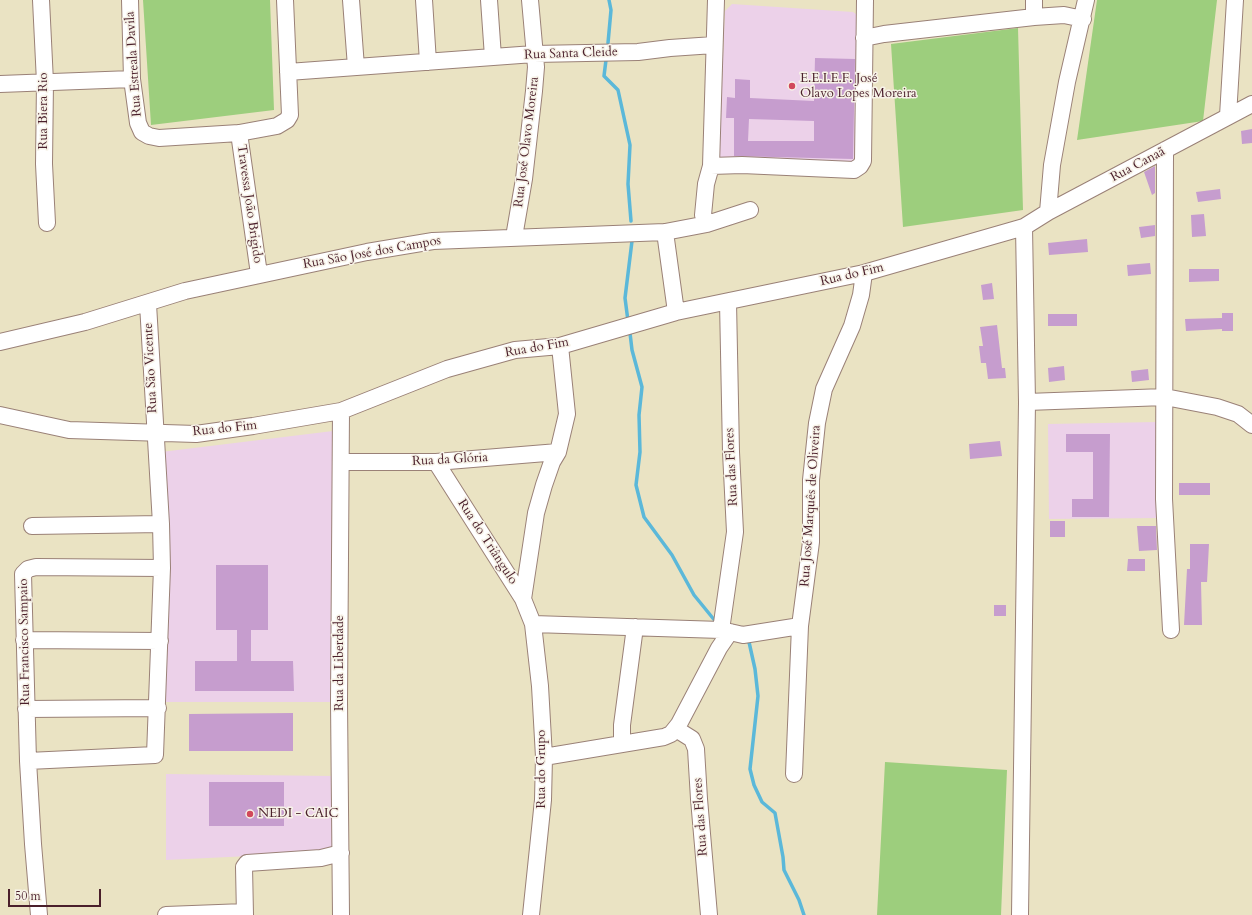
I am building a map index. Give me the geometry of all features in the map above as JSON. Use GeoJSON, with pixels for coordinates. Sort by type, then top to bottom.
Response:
{"type":"FeatureCollection","features":[{"type":"Feature","properties":{"kind":"street","name":"Rua Biera Rio"},"geometry":{"type":"LineString","coordinates":[[41,0],[45,82],[44,164],[47,223]]}},
{"type":"Feature","properties":{"kind":"street","name":"Rua Estreala Davila"},"geometry":{"type":"LineString","coordinates":[[130,0],[132,79],[138,123],[142,132],[149,136],[159,138],[238,133]]}},
{"type":"Feature","properties":{"kind":"street"},"geometry":{"type":"LineString","coordinates":[[238,133],[277,126],[287,120],[290,115],[285,0]]}},
{"type":"Feature","properties":{"kind":"street"},"geometry":{"type":"LineString","coordinates":[[351,0],[356,67]]}},
{"type":"Feature","properties":{"kind":"street"},"geometry":{"type":"LineString","coordinates":[[424,0],[428,62]]}},
{"type":"Feature","properties":{"kind":"street"},"geometry":{"type":"LineString","coordinates":[[489,0],[493,58]]}},
{"type":"Feature","properties":{"kind":"street","name":"Rua José Olavo Moreira"},"geometry":{"type":"LineString","coordinates":[[514,237],[524,179],[536,67],[530,0]]}},
{"type":"Feature","properties":{"kind":"street"},"geometry":{"type":"LineString","coordinates":[[707,224],[704,215],[706,184],[711,166],[716,0]]}},
{"type":"Feature","properties":{"kind":"street"},"geometry":{"type":"LineString","coordinates":[[711,166],[742,165],[854,170],[860,166],[863,161],[865,0]]}},
{"type":"Feature","properties":{"kind":"street"},"geometry":{"type":"LineString","coordinates":[[1034,0],[1034,17]]}},
{"type":"Feature","properties":{"kind":"street"},"geometry":{"type":"LineString","coordinates":[[1048,212],[1052,165],[1067,82],[1083,19],[1086,0]]}},
{"type":"Feature","properties":{"kind":"street"},"geometry":{"type":"LineString","coordinates":[[1228,116],[1235,0]]}},
{"type":"Feature","properties":{"kind":"street"},"geometry":{"type":"LineString","coordinates":[[864,38],[884,34],[1034,17],[1064,15],[1083,19]]}},
{"type":"Feature","properties":{"kind":"street","name":"Rua Santa Cleide"},"geometry":{"type":"LineString","coordinates":[[288,72],[534,54],[638,52],[714,45]]}},
{"type":"Feature","properties":{"kind":"street"},"geometry":{"type":"LineString","coordinates":[[0,84],[132,79]]}},
{"type":"Feature","properties":{"kind":"street","name":"Rua Canaã"},"geometry":{"type":"LineString","coordinates":[[1024,227],[1048,212],[1252,104]]}},
{"type":"Feature","properties":{"kind":"street","name":"Travessa João Brigido"},"geometry":{"type":"LineString","coordinates":[[238,133],[259,274]]}},
{"type":"Feature","properties":{"kind":"street"},"geometry":{"type":"LineString","coordinates":[[1165,150],[1164,498],[1171,630]]}},
{"type":"Feature","properties":{"kind":"street","name":"Rua São José dos Campos"},"geometry":{"type":"LineString","coordinates":[[0,342],[148,304],[185,291],[259,274],[433,240],[665,232],[707,224],[750,210]]}},
{"type":"Feature","properties":{"kind":"street"},"geometry":{"type":"LineString","coordinates":[[1020,915],[1027,402],[1024,227]]}},
{"type":"Feature","properties":{"kind":"street","name":"Rua do Fim"},"geometry":{"type":"LineString","coordinates":[[0,415],[69,430],[196,434],[341,411],[447,369],[515,350],[560,346],[676,312],[864,273],[1024,227]]}},
{"type":"Feature","properties":{"kind":"street"},"geometry":{"type":"LineString","coordinates":[[665,232],[676,312]]}},
{"type":"Feature","properties":{"kind":"street","name":"Rua José Marquês de Oliveira"},"geometry":{"type":"LineString","coordinates":[[794,774],[800,626],[811,542],[811,480],[817,423],[824,389],[852,326],[861,295],[864,273]]}},
{"type":"Feature","properties":{"kind":"street","name":"Rua das Flores"},"geometry":{"type":"LineString","coordinates":[[709,915],[696,749],[692,740],[676,730],[689,707],[724,634],[735,532],[731,452],[728,302]]}},
{"type":"Feature","properties":{"kind":"street","name":"Rua São Vicente"},"geometry":{"type":"LineString","coordinates":[[148,304],[155,432]]}},
{"type":"Feature","properties":{"kind":"street"},"geometry":{"type":"LineString","coordinates":[[523,599],[536,513],[552,462],[558,452],[567,414],[560,346]]}},
{"type":"Feature","properties":{"kind":"street"},"geometry":{"type":"LineString","coordinates":[[1027,402],[1165,397],[1217,407],[1238,414],[1252,425]]}},
{"type":"Feature","properties":{"kind":"street","name":"Rua da Liberdade"},"geometry":{"type":"LineString","coordinates":[[341,411],[339,701],[341,915]]}},
{"type":"Feature","properties":{"kind":"street"},"geometry":{"type":"LineString","coordinates":[[28,761],[155,755],[158,708],[162,524],[155,432]]}},
{"type":"Feature","properties":{"kind":"street","name":"Rua da Glória"},"geometry":{"type":"LineString","coordinates":[[341,462],[436,462],[558,452]]}},
{"type":"Feature","properties":{"kind":"street","name":"Rua do Triângulo"},"geometry":{"type":"LineString","coordinates":[[436,462],[523,599],[533,624]]}},
{"type":"Feature","properties":{"kind":"street"},"geometry":{"type":"LineString","coordinates":[[32,526],[162,524]]}},
{"type":"Feature","properties":{"kind":"street","name":"Rua Francisco Sampaio"},"geometry":{"type":"LineString","coordinates":[[39,915],[32,844],[28,761],[23,574],[28,569],[36,567],[162,568]]}},
{"type":"Feature","properties":{"kind":"street"},"geometry":{"type":"LineString","coordinates":[[533,624],[635,627],[724,634],[748,634],[800,626]]}},
{"type":"Feature","properties":{"kind":"street","name":"Rua do Grupo"},"geometry":{"type":"LineString","coordinates":[[531,915],[543,800],[544,757],[540,686],[533,624]]}},
{"type":"Feature","properties":{"kind":"street"},"geometry":{"type":"LineString","coordinates":[[622,744],[622,726],[635,627]]}},
{"type":"Feature","properties":{"kind":"street"},"geometry":{"type":"LineString","coordinates":[[24,640],[160,641]]}},
{"type":"Feature","properties":{"kind":"street"},"geometry":{"type":"LineString","coordinates":[[26,709],[158,708]]}},
{"type":"Feature","properties":{"kind":"street"},"geometry":{"type":"LineString","coordinates":[[544,757],[664,737],[676,730]]}},
{"type":"Feature","properties":{"kind":"street"},"geometry":{"type":"LineString","coordinates":[[166,915],[245,914],[244,867],[247,863],[321,858],[341,853]]}},
{"type":"Feature","properties":{"kind":"shaded area","name":"E.E.I.E.F. José Olavo Lopes Moreira"},"geometry":{"type":"Polygon","coordinates":[[[732,4],[853,12],[860,17],[855,165],[727,163],[719,156],[725,11],[732,4]]]}},
{"type":"Feature","properties":{"kind":"shaded area"},"geometry":{"type":"Polygon","coordinates":[[[1158,422],[1159,518],[1049,519],[1048,424],[1158,422]]]}},
{"type":"Feature","properties":{"kind":"shaded area"},"geometry":{"type":"Polygon","coordinates":[[[333,431],[333,702],[165,702],[161,452],[333,431]]]}},
{"type":"Feature","properties":{"kind":"shaded area","name":"NEDI - CAIC"},"geometry":{"type":"Polygon","coordinates":[[[166,774],[334,776],[333,852],[166,860],[166,774]]]}},
{"type":"Feature","properties":{"kind":"green space"},"geometry":{"type":"Polygon","coordinates":[[[143,0],[270,0],[274,110],[151,125],[143,0]]]}},
{"type":"Feature","properties":{"kind":"green space"},"geometry":{"type":"Polygon","coordinates":[[[1097,0],[1217,0],[1203,121],[1077,140],[1097,0]]]}},
{"type":"Feature","properties":{"kind":"green space"},"geometry":{"type":"Polygon","coordinates":[[[1018,28],[1023,210],[903,227],[891,44],[1018,28]]]}},
{"type":"Feature","properties":{"kind":"green space"},"geometry":{"type":"Polygon","coordinates":[[[885,762],[1007,770],[1001,915],[877,915],[885,762]]]}},
{"type":"Feature","properties":{"kind":"building"},"geometry":{"type":"Polygon","coordinates":[[[815,58],[855,59],[853,159],[734,156],[734,118],[726,118],[727,97],[735,98],[735,79],[750,80],[750,98],[814,101],[815,58]],[[749,119],[748,141],[814,141],[814,121],[749,119]]]}},
{"type":"Feature","properties":{"kind":"building"},"geometry":{"type":"Polygon","coordinates":[[[1252,129],[1252,143],[1242,144],[1241,131],[1252,129]]]}},
{"type":"Feature","properties":{"kind":"building"},"geometry":{"type":"Polygon","coordinates":[[[1155,166],[1155,193],[1152,195],[1144,172],[1155,166]]]}},
{"type":"Feature","properties":{"kind":"building"},"geometry":{"type":"Polygon","coordinates":[[[1220,189],[1221,199],[1198,202],[1196,192],[1220,189]]]}},
{"type":"Feature","properties":{"kind":"building"},"geometry":{"type":"Polygon","coordinates":[[[1204,214],[1206,236],[1192,237],[1191,215],[1204,214]]]}},
{"type":"Feature","properties":{"kind":"building"},"geometry":{"type":"Polygon","coordinates":[[[1155,225],[1155,236],[1141,238],[1139,227],[1155,225]]]}},
{"type":"Feature","properties":{"kind":"building"},"geometry":{"type":"Polygon","coordinates":[[[1087,239],[1088,252],[1049,255],[1048,243],[1087,239]]]}},
{"type":"Feature","properties":{"kind":"building"},"geometry":{"type":"Polygon","coordinates":[[[1150,263],[1151,274],[1128,276],[1127,265],[1150,263]]]}},
{"type":"Feature","properties":{"kind":"building"},"geometry":{"type":"Polygon","coordinates":[[[1189,269],[1219,269],[1219,281],[1189,282],[1189,269]]]}},
{"type":"Feature","properties":{"kind":"building"},"geometry":{"type":"Polygon","coordinates":[[[992,283],[994,299],[983,300],[981,285],[992,283]]]}},
{"type":"Feature","properties":{"kind":"building"},"geometry":{"type":"Polygon","coordinates":[[[1222,313],[1233,313],[1233,331],[1222,331],[1222,329],[1186,331],[1185,319],[1222,318],[1222,313]]]}},
{"type":"Feature","properties":{"kind":"building"},"geometry":{"type":"Polygon","coordinates":[[[1048,314],[1077,314],[1077,326],[1048,326],[1048,314]]]}},
{"type":"Feature","properties":{"kind":"building"},"geometry":{"type":"Polygon","coordinates":[[[997,325],[1002,368],[1005,368],[1006,378],[988,379],[986,363],[981,363],[979,346],[983,346],[980,327],[997,325]]]}},
{"type":"Feature","properties":{"kind":"building"},"geometry":{"type":"Polygon","coordinates":[[[1064,366],[1065,380],[1049,382],[1048,368],[1064,366]]]}},
{"type":"Feature","properties":{"kind":"building"},"geometry":{"type":"Polygon","coordinates":[[[1148,369],[1149,380],[1132,382],[1131,371],[1148,369]]]}},
{"type":"Feature","properties":{"kind":"building"},"geometry":{"type":"Polygon","coordinates":[[[1066,434],[1110,434],[1109,517],[1072,517],[1072,499],[1093,499],[1093,452],[1066,452],[1066,434]]]}},
{"type":"Feature","properties":{"kind":"building"},"geometry":{"type":"Polygon","coordinates":[[[1000,441],[1002,456],[970,459],[969,444],[1000,441]]]}},
{"type":"Feature","properties":{"kind":"building"},"geometry":{"type":"Polygon","coordinates":[[[1179,483],[1210,483],[1210,495],[1179,495],[1179,483]]]}},
{"type":"Feature","properties":{"kind":"building"},"geometry":{"type":"Polygon","coordinates":[[[1050,521],[1065,521],[1065,537],[1050,537],[1050,521]]]}},
{"type":"Feature","properties":{"kind":"building"},"geometry":{"type":"Polygon","coordinates":[[[1137,526],[1156,526],[1157,550],[1139,551],[1137,526]]]}},
{"type":"Feature","properties":{"kind":"building"},"geometry":{"type":"Polygon","coordinates":[[[1190,544],[1209,544],[1207,582],[1201,582],[1202,625],[1184,625],[1187,569],[1190,569],[1190,544]]]}},
{"type":"Feature","properties":{"kind":"building"},"geometry":{"type":"Polygon","coordinates":[[[1128,559],[1145,559],[1145,571],[1127,571],[1128,559]]]}},
{"type":"Feature","properties":{"kind":"building"},"geometry":{"type":"Polygon","coordinates":[[[216,565],[268,565],[268,630],[251,630],[251,661],[293,661],[294,691],[195,691],[195,661],[237,661],[237,630],[216,630],[216,565]]]}},
{"type":"Feature","properties":{"kind":"building"},"geometry":{"type":"Polygon","coordinates":[[[994,605],[1006,605],[1006,616],[994,616],[994,605]]]}},
{"type":"Feature","properties":{"kind":"building"},"geometry":{"type":"Polygon","coordinates":[[[293,713],[293,751],[189,751],[189,714],[293,713]]]}},
{"type":"Feature","properties":{"kind":"building"},"geometry":{"type":"Polygon","coordinates":[[[209,782],[284,782],[284,826],[209,826],[209,782]]]}},
{"type":"Feature","properties":{"kind":"waterway"},"geometry":{"type":"LineString","coordinates":[[608,43],[611,10],[609,0]]}},
{"type":"Feature","properties":{"kind":"waterway"},"geometry":{"type":"LineString","coordinates":[[606,60],[604,76],[618,90],[630,145],[628,184],[631,221]]}},
{"type":"Feature","properties":{"kind":"waterway"},"geometry":{"type":"LineString","coordinates":[[628,321],[625,298],[632,241]]}},
{"type":"Feature","properties":{"kind":"waterway"},"geometry":{"type":"LineString","coordinates":[[630,333],[632,350],[642,387],[639,415],[640,452],[636,485],[644,517],[672,555],[694,595],[716,622]]}},
{"type":"Feature","properties":{"kind":"waterway"},"geometry":{"type":"LineString","coordinates":[[746,641],[749,642],[755,669],[758,696],[750,769],[754,785],[762,802],[775,813],[784,870],[799,900],[804,915]]}},
{"type":"Feature","properties":{"kind":"place","name":"E.E.I.E.F. José Olavo Lopes Moreira"},"geometry":{"type":"Point","coordinates":[792,86]}},
{"type":"Feature","properties":{"kind":"place","name":"NEDI - CAIC"},"geometry":{"type":"Point","coordinates":[250,814]}}]}
